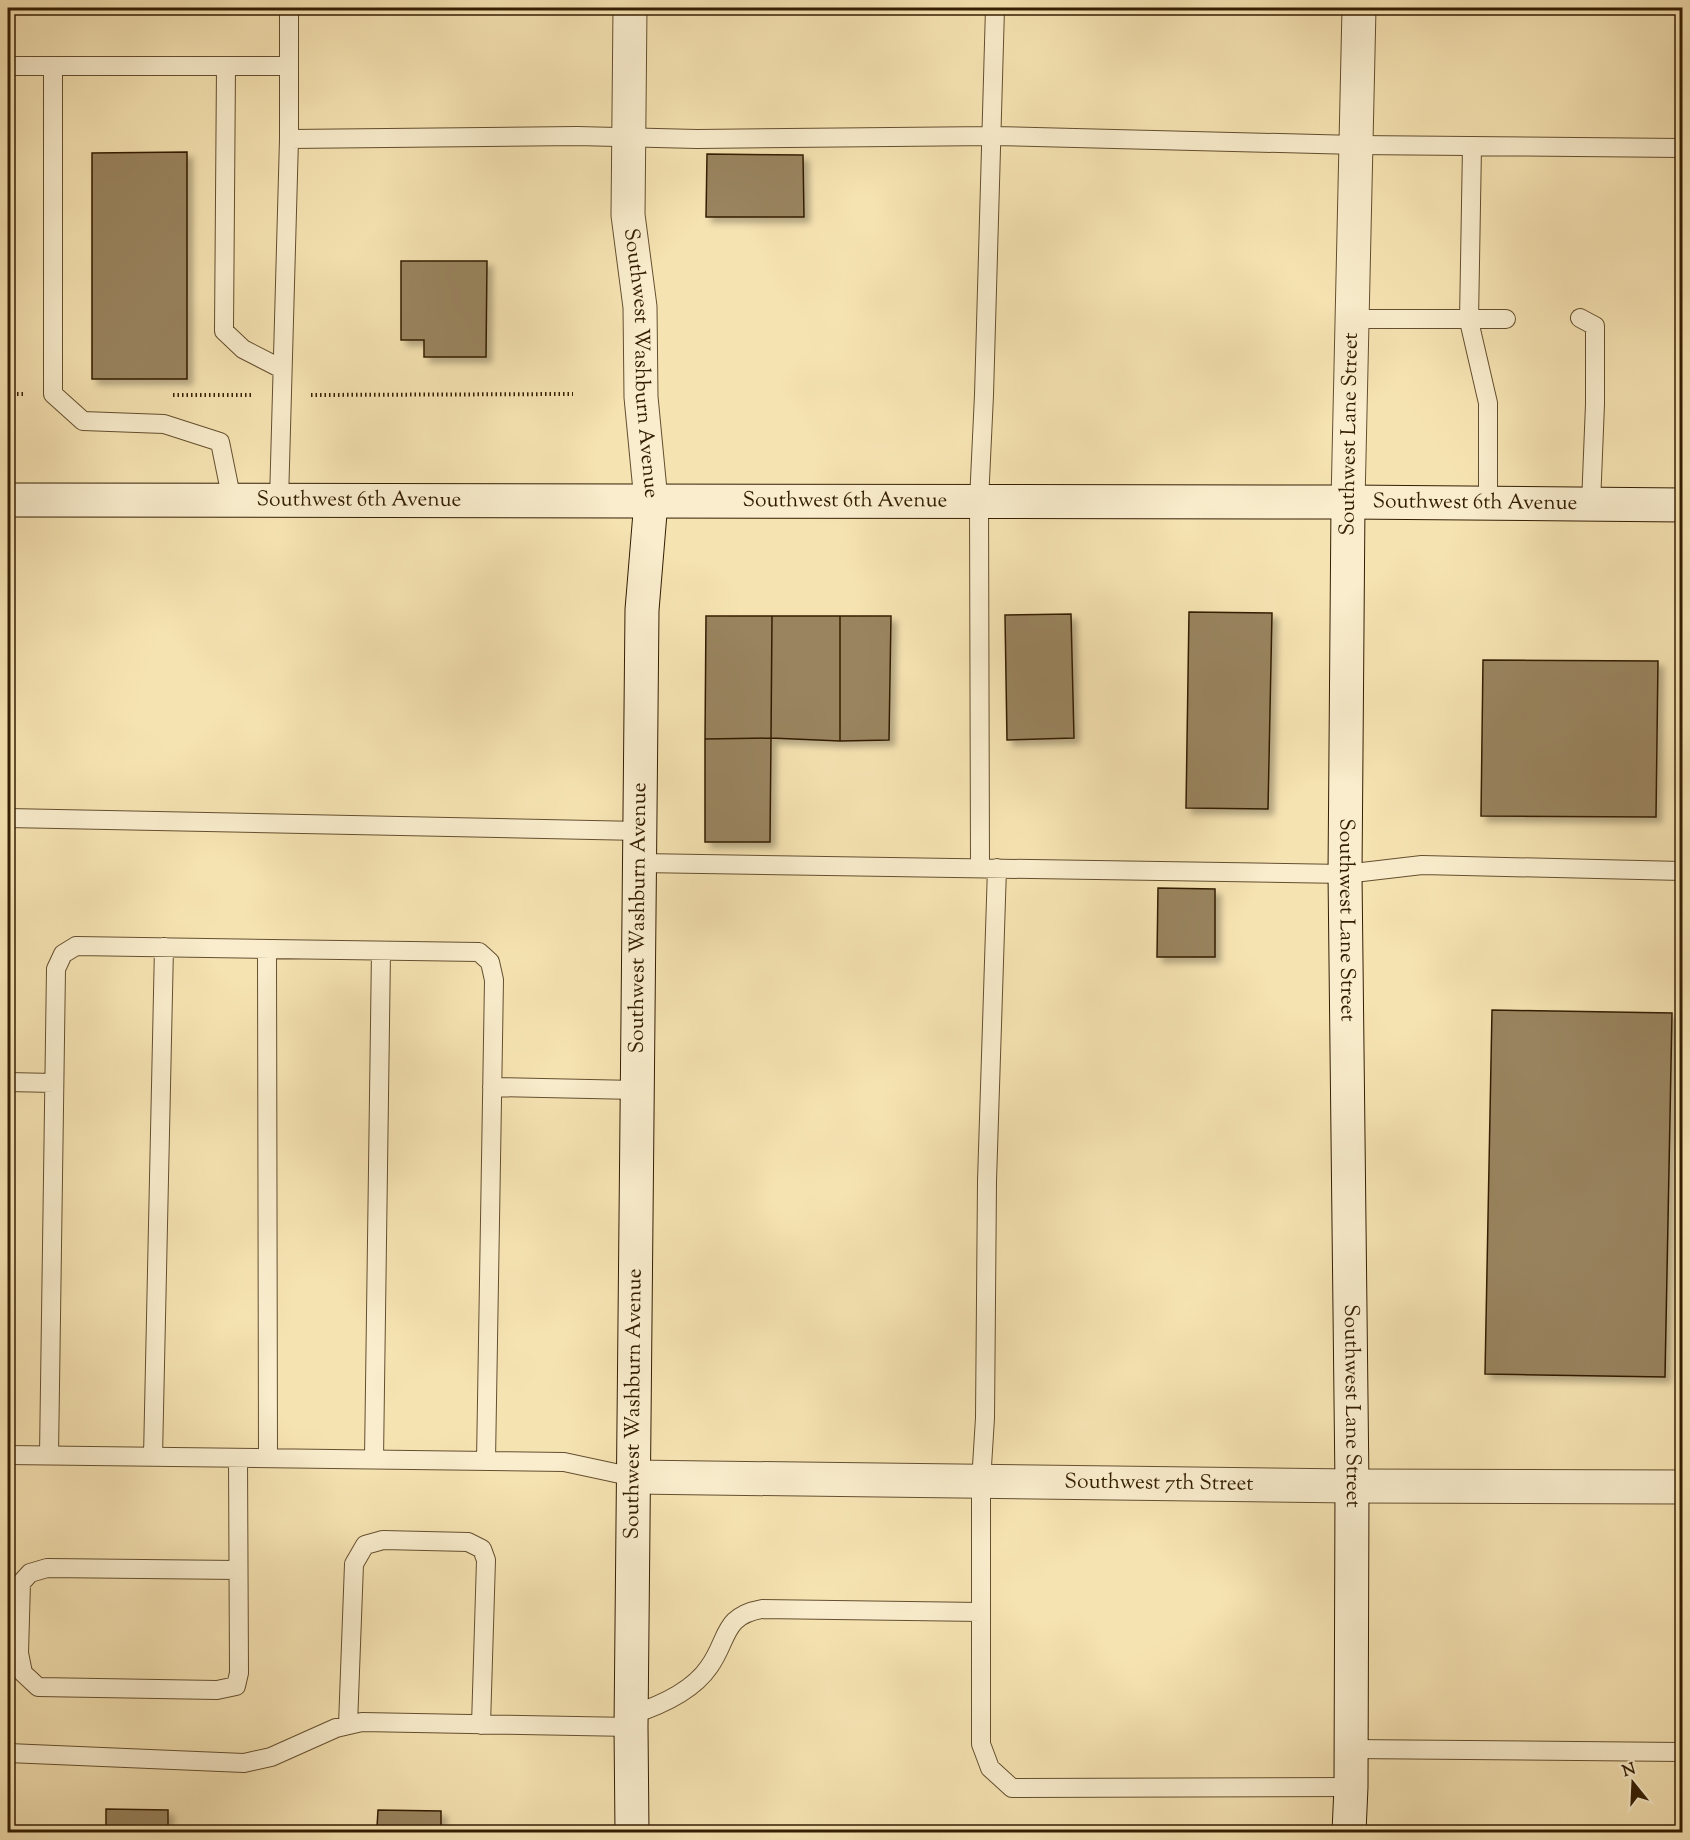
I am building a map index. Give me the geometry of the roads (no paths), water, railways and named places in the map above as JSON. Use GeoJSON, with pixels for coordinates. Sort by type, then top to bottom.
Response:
{"type":"FeatureCollection","features":[{"type":"Feature","properties":{"kind":"main road","name":"Southwest Washburn Avenue"},"geometry":{"type":"LineString","coordinates":[[630,8],[628,214],[640,307],[641,398],[651,501],[642,610],[636,1090],[632,1833]]}},
{"type":"Feature","properties":{"kind":"main road","name":"Southwest Lane Street"},"geometry":{"type":"LineString","coordinates":[[1349,1833],[1352,1486],[1346,874],[1348,502],[1359,8]]}},
{"type":"Feature","properties":{"kind":"main road","name":"Southwest 6th Avenue"},"geometry":{"type":"LineString","coordinates":[[8,500],[1348,502],[1683,505]]}},
{"type":"Feature","properties":{"kind":"main road","name":"Southwest 7th Street"},"geometry":{"type":"LineString","coordinates":[[634,1477],[1352,1486],[1683,1487]]}},
{"type":"Feature","properties":{"kind":"lane"},"geometry":{"type":"LineString","coordinates":[[279,501],[289,140],[290,8]]}},
{"type":"Feature","properties":{"kind":"lane"},"geometry":{"type":"LineString","coordinates":[[995,8],[993,136],[979,501],[988,868],[985,1419],[981,1482],[981,1743],[990,1768],[1012,1788],[1351,1787]]}},
{"type":"Feature","properties":{"kind":"lane"},"geometry":{"type":"LineString","coordinates":[[8,66],[289,66]]}},
{"type":"Feature","properties":{"kind":"lane"},"geometry":{"type":"LineString","coordinates":[[53,66],[53,394],[83,421],[164,424],[220,442],[232,501]]}},
{"type":"Feature","properties":{"kind":"lane"},"geometry":{"type":"LineString","coordinates":[[226,66],[224,331],[243,349],[282,369]]}},
{"type":"Feature","properties":{"kind":"lane"},"geometry":{"type":"LineString","coordinates":[[289,140],[577,136],[697,139],[993,136],[1356,145],[1683,147]]}},
{"type":"Feature","properties":{"kind":"lane"},"geometry":{"type":"LineString","coordinates":[[1472,146],[1469,321],[1488,403],[1488,503]]}},
{"type":"Feature","properties":{"kind":"lane"},"geometry":{"type":"LineString","coordinates":[[1580,318],[1595,326],[1591,504]]}},
{"type":"Feature","properties":{"kind":"lane"},"geometry":{"type":"LineString","coordinates":[[1352,319],[1469,321],[1506,319]]}},
{"type":"Feature","properties":{"kind":"lane"},"geometry":{"type":"LineString","coordinates":[[8,818],[640,847],[988,868],[1346,874],[1422,865],[1683,871]]}},
{"type":"Feature","properties":{"kind":"lane"},"geometry":{"type":"LineString","coordinates":[[49,1455],[56,969],[63,954],[76,946],[164,947],[479,952],[490,962],[494,980],[486,1461]]}},
{"type":"Feature","properties":{"kind":"lane"},"geometry":{"type":"LineString","coordinates":[[153,1457],[164,947]]}},
{"type":"Feature","properties":{"kind":"lane"},"geometry":{"type":"LineString","coordinates":[[267,949],[268,1458]]}},
{"type":"Feature","properties":{"kind":"lane"},"geometry":{"type":"LineString","coordinates":[[374,1459],[381,951]]}},
{"type":"Feature","properties":{"kind":"lane"},"geometry":{"type":"LineString","coordinates":[[8,1082],[54,1083]]}},
{"type":"Feature","properties":{"kind":"lane"},"geometry":{"type":"LineString","coordinates":[[492,1087],[636,1090]]}},
{"type":"Feature","properties":{"kind":"lane"},"geometry":{"type":"LineString","coordinates":[[8,1455],[564,1462],[634,1477]]}},
{"type":"Feature","properties":{"kind":"lane"},"geometry":{"type":"LineString","coordinates":[[238,1458],[239,1673],[236,1686],[217,1690],[38,1687],[23,1673],[19,1653],[21,1583],[30,1573],[47,1568],[238,1570]]}},
{"type":"Feature","properties":{"kind":"lane"},"geometry":{"type":"LineString","coordinates":[[348,1725],[354,1564],[365,1545],[383,1540],[468,1542],[482,1550],[486,1560],[481,1725]]}},
{"type":"Feature","properties":{"kind":"lane"},"geometry":{"type":"LineString","coordinates":[[8,1753],[244,1763],[271,1757],[336,1728],[362,1722],[481,1725],[631,1721],[689,1688],[709,1668],[735,1619],[746,1612],[762,1609],[981,1612]]}},
{"type":"Feature","properties":{"kind":"lane"},"geometry":{"type":"LineString","coordinates":[[1350,1749],[1683,1752]]}}]}
